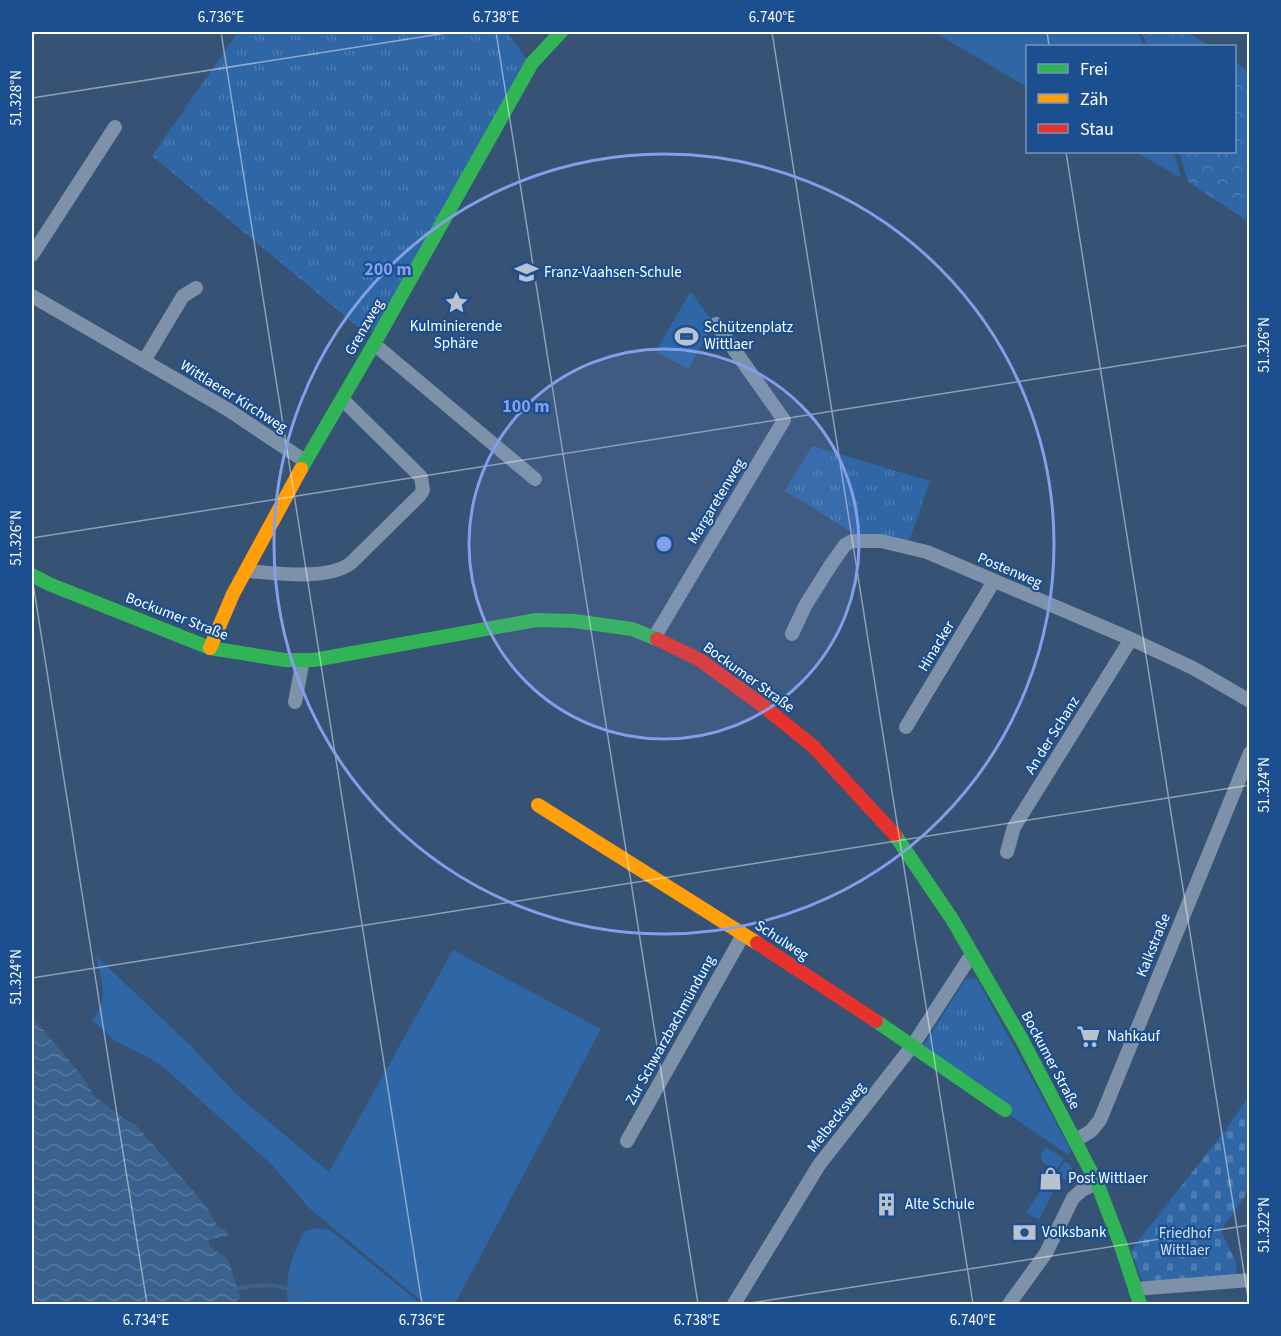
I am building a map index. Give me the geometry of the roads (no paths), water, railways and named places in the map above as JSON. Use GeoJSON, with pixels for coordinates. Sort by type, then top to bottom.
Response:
{"type":"FeatureCollection","features":[{"type":"Feature","properties":{"kind":"street","name":"Grenzweg"},"geometry":{"type":"LineString","coordinates":[[210,648],[233,594],[305,461],[374,344],[532,63],[561,32]]}},
{"type":"Feature","properties":{"kind":"street"},"geometry":{"type":"LineString","coordinates":[[32,255],[115,128]]}},
{"type":"Feature","properties":{"kind":"street"},"geometry":{"type":"LineString","coordinates":[[144,361],[183,296],[196,288]]}},
{"type":"Feature","properties":{"kind":"street","name":"Wittlaerer Kirchweg"},"geometry":{"type":"LineString","coordinates":[[32,296],[227,409],[305,461]]}},
{"type":"Feature","properties":{"kind":"street","name":"Margaretenweg"},"geometry":{"type":"LineString","coordinates":[[654,638],[784,420],[716,324]]}},
{"type":"Feature","properties":{"kind":"street"},"geometry":{"type":"LineString","coordinates":[[374,344],[535,479]]}},
{"type":"Feature","properties":{"kind":"street"},"geometry":{"type":"LineString","coordinates":[[247,571],[288,573],[338,571],[351,564],[423,490],[421,477],[342,399]]}},
{"type":"Feature","properties":{"kind":"street","name":"Postenweg"},"geometry":{"type":"LineString","coordinates":[[792,634],[805,606],[845,545],[852,541],[882,541],[927,552],[1131,639],[1193,668],[1250,701]]}},
{"type":"Feature","properties":{"kind":"street","name":"Bockumer Straße"},"geometry":{"type":"LineString","coordinates":[[32,575],[49,584],[210,648],[285,660],[303,660],[536,620],[574,621],[632,629],[700,660],[752,697],[814,747],[896,836],[952,919],[1021,1038],[1076,1140],[1097,1183],[1140,1305]]}},
{"type":"Feature","properties":{"kind":"street","name":"Hinacker"},"geometry":{"type":"LineString","coordinates":[[906,727],[994,581]]}},
{"type":"Feature","properties":{"kind":"street","name":"An der Schanz"},"geometry":{"type":"LineString","coordinates":[[1007,852],[1014,827],[1131,639]]}},
{"type":"Feature","properties":{"kind":"street"},"geometry":{"type":"LineString","coordinates":[[295,702],[303,660]]}},
{"type":"Feature","properties":{"kind":"street","name":"Kalkstraße"},"geometry":{"type":"LineString","coordinates":[[1076,1140],[1091,1131],[1100,1120],[1250,753]]}},
{"type":"Feature","properties":{"kind":"street","name":"Schulweg"},"geometry":{"type":"LineString","coordinates":[[538,805],[743,934],[913,1045],[1005,1110]]}},
{"type":"Feature","properties":{"kind":"street","name":"Zur Schwarzbachmündung"},"geometry":{"type":"LineString","coordinates":[[627,1141],[743,934]]}},
{"type":"Feature","properties":{"kind":"street","name":"Melbecksweg"},"geometry":{"type":"LineString","coordinates":[[734,1305],[819,1165],[913,1045],[968,960],[973,956]]}},
{"type":"Feature","properties":{"kind":"street"},"geometry":{"type":"LineString","coordinates":[[1009,1305],[1046,1253],[1073,1198],[1082,1190],[1097,1183]]}},
{"type":"Feature","properties":{"kind":"street"},"geometry":{"type":"LineString","coordinates":[[1135,1289],[1250,1280]]}},
{"type":"Feature","properties":{"kind":"water"},"geometry":{"type":"Polygon","coordinates":[[[32,1016],[83,1077],[94,1096],[135,1124],[206,1206],[218,1227],[224,1229],[229,1235],[208,1240],[210,1247],[228,1259],[240,1297],[233,1304],[32,1304],[32,1016]]]}},
{"type":"Feature","properties":{"kind":"waterway"},"geometry":{"type":"LineString","coordinates":[[233,1289],[265,1285],[283,1287],[301,1296],[310,1304]]}},
{"type":"Feature","properties":{"kind":"place","name":"Franz-Vaahsen-Schule"},"geometry":{"type":"Point","coordinates":[526,272]}},
{"type":"Feature","properties":{"kind":"place","name":"Kulminierende Sphäre"},"geometry":{"type":"Point","coordinates":[456,302]}},
{"type":"Feature","properties":{"kind":"place","name":"Schützenplatz Wittlaer"},"geometry":{"type":"Point","coordinates":[686,336]}},
{"type":"Feature","properties":{"kind":"place","name":"Nahkauf"},"geometry":{"type":"Point","coordinates":[1089,1036]}},
{"type":"Feature","properties":{"kind":"place","name":"Post Wittlaer"},"geometry":{"type":"Point","coordinates":[1050,1178]}},
{"type":"Feature","properties":{"kind":"place","name":"Alte Schule"},"geometry":{"type":"Point","coordinates":[887,1204]}},
{"type":"Feature","properties":{"kind":"place","name":"Volksbank"},"geometry":{"type":"Point","coordinates":[1024,1232]}},
{"type":"Feature","properties":{"kind":"park label","name":"Friedhof Wittlaer"},"geometry":{"type":"Point","coordinates":[1185,1242]}}]}
